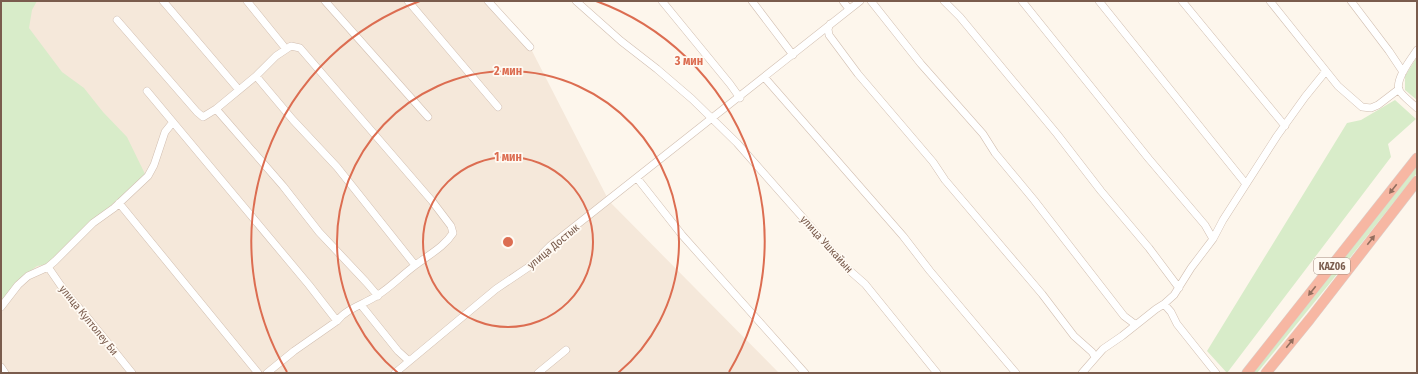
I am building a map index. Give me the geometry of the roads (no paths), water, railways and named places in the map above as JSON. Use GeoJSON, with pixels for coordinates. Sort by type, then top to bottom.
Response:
{"type":"FeatureCollection","features":[{"type":"Feature","properties":{"kind":"highway","name":"KАZ06"},"geometry":{"type":"LineString","coordinates":[[1247,373],[1417,158]]}},
{"type":"Feature","properties":{"kind":"highway","name":"KАZ06"},"geometry":{"type":"LineString","coordinates":[[1266,373],[1310,319],[1417,181]]}},
{"type":"Feature","properties":{"kind":"street"},"geometry":{"type":"LineString","coordinates":[[164,1],[239,90]]}},
{"type":"Feature","properties":{"kind":"street"},"geometry":{"type":"LineString","coordinates":[[246,1],[286,49]]}},
{"type":"Feature","properties":{"kind":"street"},"geometry":{"type":"LineString","coordinates":[[325,1],[428,117]]}},
{"type":"Feature","properties":{"kind":"street"},"geometry":{"type":"LineString","coordinates":[[408,1],[498,108]]}},
{"type":"Feature","properties":{"kind":"street"},"geometry":{"type":"LineString","coordinates":[[488,1],[530,46]]}},
{"type":"Feature","properties":{"kind":"street","name":"улица Ушкайын"},"geometry":{"type":"LineString","coordinates":[[576,1],[621,41],[687,94],[713,119],[761,169],[849,270],[865,284],[937,373]]}},
{"type":"Feature","properties":{"kind":"street"},"geometry":{"type":"LineString","coordinates":[[662,1],[740,98]]}},
{"type":"Feature","properties":{"kind":"street"},"geometry":{"type":"LineString","coordinates":[[752,1],[793,55]]}},
{"type":"Feature","properties":{"kind":"street"},"geometry":{"type":"LineString","coordinates":[[843,1],[849,9]]}},
{"type":"Feature","properties":{"kind":"street","name":"улица Достык"},"geometry":{"type":"LineString","coordinates":[[395,373],[496,289],[539,260],[550,246],[740,98],[860,1]]}},
{"type":"Feature","properties":{"kind":"street"},"geometry":{"type":"LineString","coordinates":[[871,1],[921,64],[982,134],[995,153],[1053,224],[1124,316],[1136,325]]}},
{"type":"Feature","properties":{"kind":"street"},"geometry":{"type":"LineString","coordinates":[[944,1],[960,17],[1057,134],[1101,191],[1149,248],[1179,288]]}},
{"type":"Feature","properties":{"kind":"street"},"geometry":{"type":"LineString","coordinates":[[1022,1],[1149,159],[1205,225],[1214,239]]}},
{"type":"Feature","properties":{"kind":"street"},"geometry":{"type":"LineString","coordinates":[[1099,1],[1246,184]]}},
{"type":"Feature","properties":{"kind":"street"},"geometry":{"type":"LineString","coordinates":[[1182,1],[1285,126]]}},
{"type":"Feature","properties":{"kind":"street"},"geometry":{"type":"LineString","coordinates":[[1270,1],[1345,93],[1362,107],[1371,108],[1378,105],[1399,89],[1403,72],[1417,50]]}},
{"type":"Feature","properties":{"kind":"street"},"geometry":{"type":"LineString","coordinates":[[1351,1],[1390,51],[1403,72]]}},
{"type":"Feature","properties":{"kind":"street"},"geometry":{"type":"LineString","coordinates":[[117,20],[203,117],[216,110],[286,49],[291,46],[300,48],[432,201],[451,226],[453,233],[448,242],[415,265],[402,278],[378,296],[342,314],[337,321],[294,351],[267,373]]}},
{"type":"Feature","properties":{"kind":"street"},"geometry":{"type":"LineString","coordinates":[[830,24],[828,29],[829,35],[858,74],[933,162],[945,180],[1042,294],[1074,336],[1092,352],[1095,357]]}},
{"type":"Feature","properties":{"kind":"street"},"geometry":{"type":"LineString","coordinates":[[1082,373],[1103,349],[1174,295],[1204,250],[1214,239],[1223,220],[1276,136],[1285,126],[1304,97],[1326,71]]}},
{"type":"Feature","properties":{"kind":"street"},"geometry":{"type":"LineString","coordinates":[[256,76],[293,120],[337,167],[415,265]]}},
{"type":"Feature","properties":{"kind":"street"},"geometry":{"type":"LineString","coordinates":[[765,78],[903,236],[930,271],[1016,373]]}},
{"type":"Feature","properties":{"kind":"street"},"geometry":{"type":"LineString","coordinates":[[1399,89],[1417,108]]}},
{"type":"Feature","properties":{"kind":"street"},"geometry":{"type":"LineString","coordinates":[[147,91],[309,285],[337,321]]}},
{"type":"Feature","properties":{"kind":"street"},"geometry":{"type":"LineString","coordinates":[[216,110],[283,186],[319,232],[378,296]]}},
{"type":"Feature","properties":{"kind":"street"},"geometry":{"type":"LineString","coordinates":[[1,306],[18,285],[28,276],[48,267],[93,223],[119,203],[148,176],[154,165],[165,132],[173,122]]}},
{"type":"Feature","properties":{"kind":"street"},"geometry":{"type":"LineString","coordinates":[[637,178],[682,235],[805,373]]}},
{"type":"Feature","properties":{"kind":"street"},"geometry":{"type":"LineString","coordinates":[[119,203],[258,373]]}},
{"type":"Feature","properties":{"kind":"street","name":"улица Култолеу Би"},"geometry":{"type":"LineString","coordinates":[[48,267],[66,294],[87,317],[132,373]]}},
{"type":"Feature","properties":{"kind":"street"},"geometry":{"type":"LineString","coordinates":[[1164,304],[1171,312],[1177,324],[1216,373]]}},
{"type":"Feature","properties":{"kind":"street"},"geometry":{"type":"LineString","coordinates":[[361,305],[398,351],[409,361]]}},
{"type":"Feature","properties":{"kind":"street"},"geometry":{"type":"LineString","coordinates":[[538,373],[566,350]]}},
{"type":"Feature","properties":{"kind":"street"},"geometry":{"type":"LineString","coordinates":[[1,367],[6,373]]}}]}
